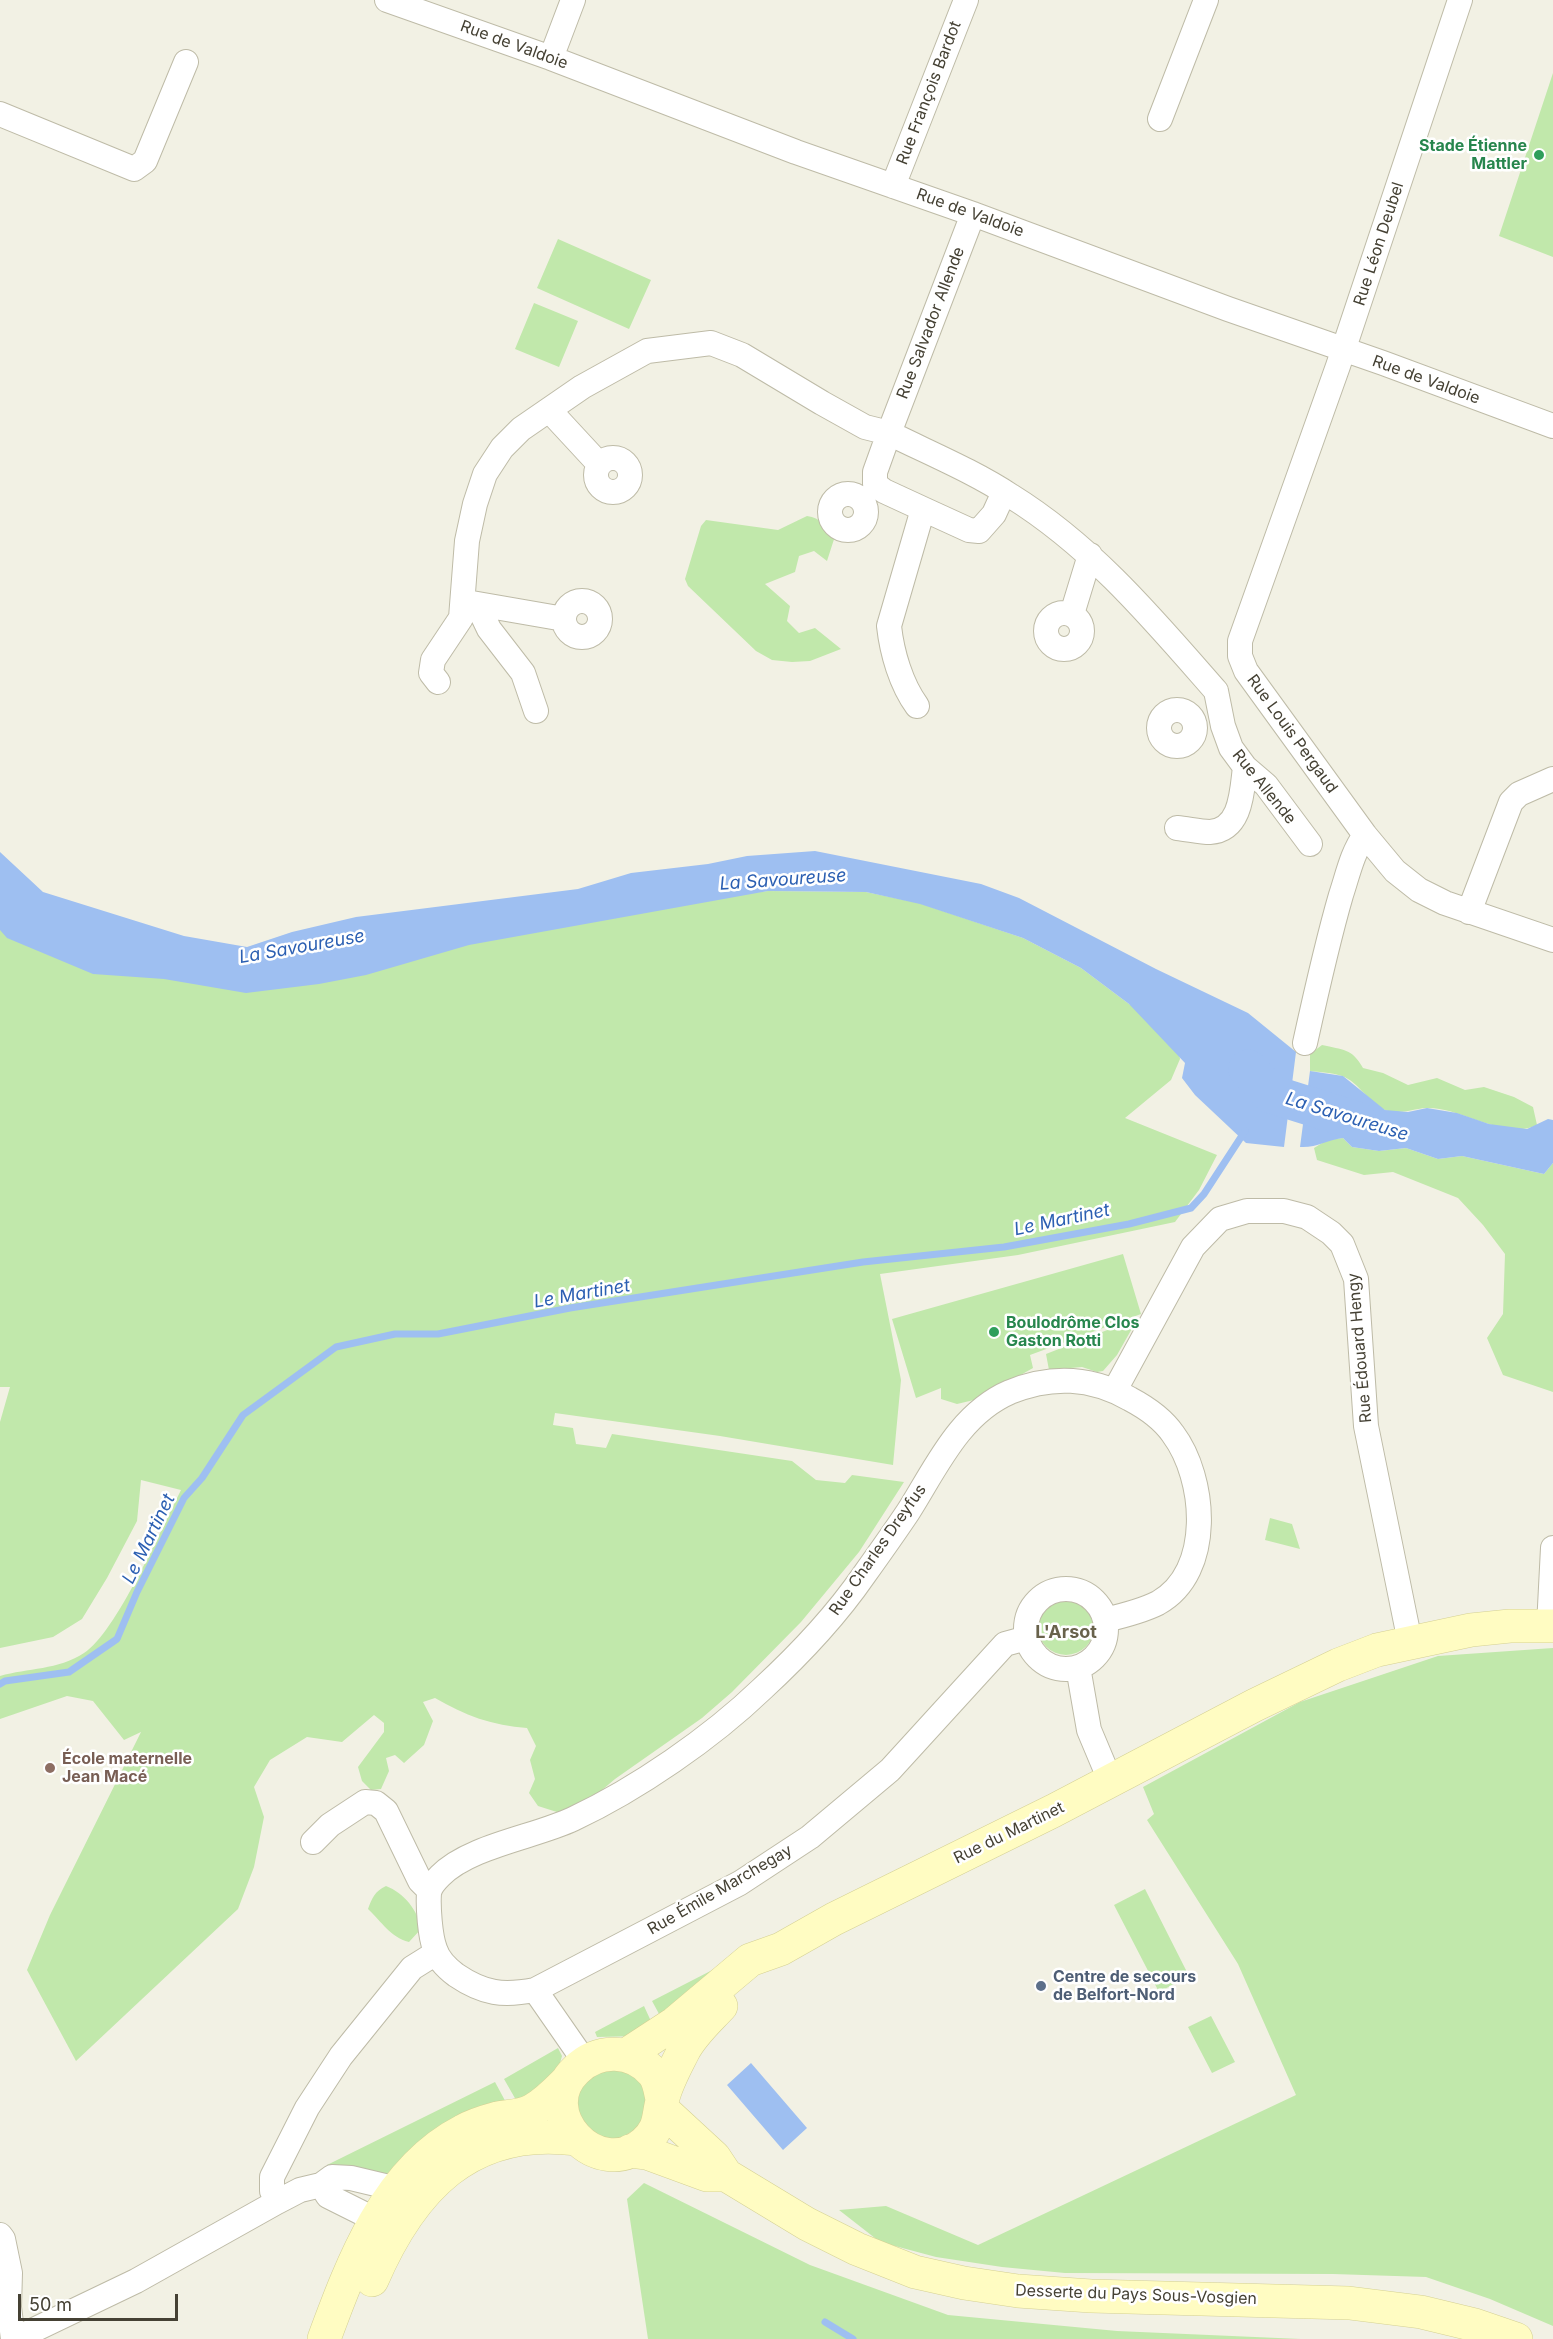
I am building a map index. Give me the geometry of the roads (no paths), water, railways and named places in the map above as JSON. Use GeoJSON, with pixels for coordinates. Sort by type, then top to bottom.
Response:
{"type":"FeatureCollection","features":[{"type":"Feature","properties":{"kind":"main road","name":"Rue du Martinet"},"geometry":{"type":"LineString","coordinates":[[626,2055],[675,2023],[750,1960],[781,1949],[834,1919],[1053,1811],[1255,1705],[1338,1665],[1377,1650],[1476,1629],[1551,1626]]}},
{"type":"Feature","properties":{"kind":"main road"},"geometry":{"type":"LineString","coordinates":[[577,2071],[563,2095],[563,2111],[567,2126],[576,2139],[588,2148],[602,2153],[616,2154],[630,2151],[643,2144],[653,2133],[660,2118],[662,2104],[690,2041],[724,2002],[781,1949]]}},
{"type":"Feature","properties":{"kind":"main road"},"geometry":{"type":"LineString","coordinates":[[324,2339],[385,2212],[423,2160],[441,2145],[464,2130],[495,2119],[532,2111],[553,2096],[577,2071],[610,2054],[626,2055],[642,2063],[654,2075],[662,2104]]}},
{"type":"Feature","properties":{"kind":"main road","name":"Desserte du Pays Sous-Vosgien"},"geometry":{"type":"LineString","coordinates":[[662,2104],[714,2157],[726,2175],[807,2224],[857,2249],[915,2272],[964,2283],[1018,2291],[1091,2296],[1349,2303],[1421,2312],[1475,2325],[1516,2339]]}},
{"type":"Feature","properties":{"kind":"main road"},"geometry":{"type":"LineString","coordinates":[[385,2212],[453,2166],[487,2149],[520,2139],[538,2137],[576,2139]]}},
{"type":"Feature","properties":{"kind":"main road"},"geometry":{"type":"LineString","coordinates":[[630,2151],[647,2153],[707,2175],[726,2175]]}},
{"type":"Feature","properties":{"kind":"main road"},"geometry":{"type":"LineString","coordinates":[[348,2339],[383,2254],[385,2212]]}},
{"type":"Feature","properties":{"kind":"street","name":"Rue de Valdoie"},"geometry":{"type":"LineString","coordinates":[[387,0],[551,58],[893,186],[1553,426]]}},
{"type":"Feature","properties":{"kind":"street"},"geometry":{"type":"LineString","coordinates":[[551,58],[573,0]]}},
{"type":"Feature","properties":{"kind":"street","name":"Rue François Bardot"},"geometry":{"type":"LineString","coordinates":[[893,186],[966,0]]}},
{"type":"Feature","properties":{"kind":"street"},"geometry":{"type":"LineString","coordinates":[[1160,119],[1206,0]]}},
{"type":"Feature","properties":{"kind":"street","name":"Rue Léon Deubel"},"geometry":{"type":"LineString","coordinates":[[1342,350],[1460,0]]}},
{"type":"Feature","properties":{"kind":"street"},"geometry":{"type":"LineString","coordinates":[[0,114],[134,169],[145,161],[186,62]]}},
{"type":"Feature","properties":{"kind":"street","name":"Rue Salvador Allende"},"geometry":{"type":"LineString","coordinates":[[923,509],[884,491],[867,490],[973,214]]}},
{"type":"Feature","properties":{"kind":"street"},"geometry":{"type":"LineString","coordinates":[[438,682],[431,673],[433,660],[470,603],[467,541],[475,504],[485,474],[502,448],[521,429],[582,387],[647,351],[711,343],[742,355],[866,427],[889,433],[1004,492],[1053,525],[1090,555],[1135,599],[1218,699]]}},
{"type":"Feature","properties":{"kind":"street","name":"Rue Louis Pergaud"},"geometry":{"type":"LineString","coordinates":[[1342,350],[1240,641],[1240,656],[1246,671],[1365,835],[1395,871],[1419,890],[1469,912],[1553,940]]}},
{"type":"Feature","properties":{"kind":"street"},"geometry":{"type":"LineString","coordinates":[[549,410],[599,464]]}},
{"type":"Feature","properties":{"kind":"street"},"geometry":{"type":"LineString","coordinates":[[916,706],[910,696],[891,644],[889,626],[923,509],[969,530],[980,531],[994,514],[1004,492]]}},
{"type":"Feature","properties":{"kind":"street"},"geometry":{"type":"LineString","coordinates":[[1072,614],[1090,555]]}},
{"type":"Feature","properties":{"kind":"street"},"geometry":{"type":"LineString","coordinates":[[470,603],[564,619]]}},
{"type":"Feature","properties":{"kind":"street"},"geometry":{"type":"LineString","coordinates":[[470,603],[523,673],[536,711]]}},
{"type":"Feature","properties":{"kind":"street"},"geometry":{"type":"LineString","coordinates":[[1193,718],[1218,699],[1246,671]]}},
{"type":"Feature","properties":{"kind":"street","name":"Rue Allende"},"geometry":{"type":"LineString","coordinates":[[1218,699],[1231,748],[1245,767],[1266,785],[1310,844]]}},
{"type":"Feature","properties":{"kind":"street"},"geometry":{"type":"LineString","coordinates":[[1177,828],[1212,832],[1232,821],[1239,808],[1245,767]]}},
{"type":"Feature","properties":{"kind":"street"},"geometry":{"type":"LineString","coordinates":[[1469,912],[1511,802],[1519,794],[1553,779]]}},
{"type":"Feature","properties":{"kind":"street"},"geometry":{"type":"LineString","coordinates":[[1305,1043],[1338,908],[1356,848],[1365,835]]}},
{"type":"Feature","properties":{"kind":"street","name":"Rue Édouard Hengy"},"geometry":{"type":"LineString","coordinates":[[1115,1390],[1193,1246],[1220,1219],[1247,1210],[1284,1211],[1307,1217],[1331,1233],[1342,1244],[1356,1279],[1366,1426],[1410,1642]]}},
{"type":"Feature","properties":{"kind":"street","name":"Rue Charles Dreyfus"},"geometry":{"type":"LineString","coordinates":[[429,1890],[452,1865],[478,1853],[572,1820],[641,1781],[719,1726],[759,1692],[791,1662],[845,1601],[908,1511],[950,1444],[971,1418],[1006,1394],[1031,1385],[1059,1380],[1083,1381],[1115,1390],[1160,1418],[1180,1444],[1189,1467],[1198,1504],[1198,1541],[1193,1560],[1172,1591],[1158,1602],[1105,1620]]}},
{"type":"Feature","properties":{"kind":"street"},"geometry":{"type":"LineString","coordinates":[[1551,1626],[1553,1548]]}},
{"type":"Feature","properties":{"kind":"street"},"geometry":{"type":"LineString","coordinates":[[1064,1589],[1078,1591],[1090,1597],[1100,1607],[1105,1620],[1106,1632],[1097,1654],[1089,1662],[1078,1667],[1065,1669],[1052,1667],[1032,1650],[1027,1638],[1026,1624],[1030,1611],[1039,1600],[1051,1592],[1064,1589]]}},
{"type":"Feature","properties":{"kind":"street","name":"Rue Émile Marchegay"},"geometry":{"type":"LineString","coordinates":[[536,1990],[740,1882],[810,1837],[890,1770],[1005,1644],[1027,1638]]}},
{"type":"Feature","properties":{"kind":"street"},"geometry":{"type":"LineString","coordinates":[[1078,1667],[1089,1730],[1110,1780]]}},
{"type":"Feature","properties":{"kind":"street"},"geometry":{"type":"LineString","coordinates":[[314,1842],[330,1825],[365,1802],[376,1803],[386,1811],[420,1881],[429,1890],[432,1939],[436,1953],[450,1971],[478,1988],[505,1994],[536,1990],[577,2071]]}},
{"type":"Feature","properties":{"kind":"street"},"geometry":{"type":"LineString","coordinates":[[277,2202],[272,2192],[272,2177],[307,2108],[329,2073],[340,2056],[412,1968],[436,1953]]}},
{"type":"Feature","properties":{"kind":"street"},"geometry":{"type":"LineString","coordinates":[[0,2235],[3,2239],[10,2273],[9,2307],[14,2339],[136,2281],[277,2202],[300,2190],[321,2185],[332,2177],[351,2178],[385,2212]]}},
{"type":"Feature","properties":{"kind":"street"},"geometry":{"type":"LineString","coordinates":[[321,2185],[328,2196],[385,2212]]}},
{"type":"Feature","properties":{"kind":"water"},"geometry":{"type":"Polygon","coordinates":[[[815,851],[981,884],[1019,898],[1156,969],[1248,1013],[1296,1052],[1284,1147],[1246,1143],[1195,1095],[1182,1078],[1185,1063],[1129,1004],[1081,968],[1023,938],[920,904],[866,892],[768,891],[469,945],[366,975],[319,984],[246,993],[164,979],[93,974],[7,938],[0,930],[0,852],[43,892],[184,936],[247,947],[292,932],[356,917],[578,889],[631,873],[708,864],[747,856],[815,851]]]}},
{"type":"Feature","properties":{"kind":"water"},"geometry":{"type":"Polygon","coordinates":[[[1310,1071],[1343,1076],[1385,1110],[1408,1112],[1427,1108],[1457,1113],[1489,1124],[1527,1129],[1548,1119],[1553,1120],[1553,1163],[1544,1174],[1462,1156],[1438,1159],[1406,1148],[1379,1151],[1352,1147],[1343,1138],[1300,1147],[1310,1071]]]}},
{"type":"Feature","properties":{"kind":"water"},"geometry":{"type":"Polygon","coordinates":[[[751,2063],[807,2128],[783,2150],[727,2085],[751,2063]]]}},
{"type":"Feature","properties":{"kind":"waterway","name":"La Savoureuse"},"geometry":{"type":"LineString","coordinates":[[1248,1069],[1271,1094],[1357,1121]]}},
{"type":"Feature","properties":{"kind":"waterway","name":"Le Martinet"},"geometry":{"type":"LineString","coordinates":[[0,1684],[5,1681],[69,1672],[117,1639],[137,1592],[184,1498],[202,1478],[243,1415],[336,1347],[395,1334],[438,1334],[570,1308],[863,1262],[1004,1247],[1129,1224],[1191,1208],[1204,1194],[1245,1131]]}},
{"type":"Feature","properties":{"kind":"waterway"},"geometry":{"type":"LineString","coordinates":[[825,2322],[853,2339]]}},
{"type":"Feature","properties":{"kind":"place","name":"Stade Étienne Mattler"},"geometry":{"type":"Point","coordinates":[1539,155]}},
{"type":"Feature","properties":{"kind":"place","name":"Boulodrôme Clos Gaston Rotti"},"geometry":{"type":"Point","coordinates":[994,1332]}},
{"type":"Feature","properties":{"kind":"place","name":"École maternelle Jean Macé"},"geometry":{"type":"Point","coordinates":[50,1768]}},
{"type":"Feature","properties":{"kind":"place","name":"Centre de secours de Belfort-Nord"},"geometry":{"type":"Point","coordinates":[1041,1986]}},
{"type":"Feature","properties":{"kind":"district","name":"L'Arsot"},"geometry":{"type":"Point","coordinates":[1066,1633]}}]}
